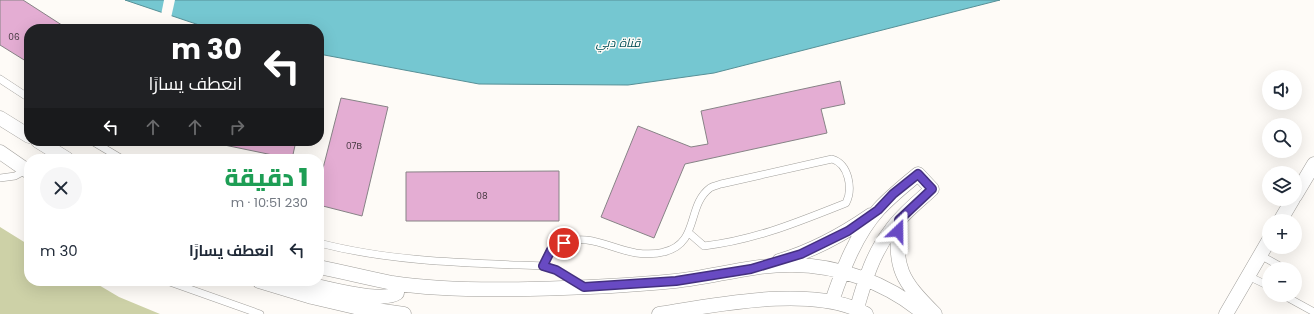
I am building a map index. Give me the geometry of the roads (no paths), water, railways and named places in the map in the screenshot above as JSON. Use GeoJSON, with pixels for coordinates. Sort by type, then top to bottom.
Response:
{"type":"FeatureCollection","features":[{"type":"Feature","properties":{"kind":"street"},"geometry":{"type":"LineString","coordinates":[[0,118],[24,133]]}},
{"type":"Feature","properties":{"kind":"street"},"geometry":{"type":"LineString","coordinates":[[46,146],[59,154]]}},
{"type":"Feature","properties":{"kind":"street"},"geometry":{"type":"LineString","coordinates":[[0,152],[24,168]]}},
{"type":"Feature","properties":{"kind":"street"},"geometry":{"type":"LineString","coordinates":[[1302,184],[1314,164]]}},
{"type":"Feature","properties":{"kind":"street"},"geometry":{"type":"LineString","coordinates":[[659,314],[758,301],[806,298],[832,301],[861,311],[865,279],[881,243],[899,220],[932,189],[918,174],[893,194],[878,210],[857,242],[842,272],[832,301]]}},
{"type":"Feature","properties":{"kind":"street"},"geometry":{"type":"LineString","coordinates":[[751,269],[801,254],[822,245],[848,231],[878,210]]}},
{"type":"Feature","properties":{"kind":"street"},"geometry":{"type":"LineString","coordinates":[[899,220],[897,257],[901,272],[916,295],[935,314]]}},
{"type":"Feature","properties":{"kind":"street"},"geometry":{"type":"LineString","coordinates":[[1226,314],[1262,252]]}},
{"type":"Feature","properties":{"kind":"street"},"geometry":{"type":"LineString","coordinates":[[324,269],[392,283],[475,290],[584,287],[676,281],[751,269],[788,265],[823,268],[865,279],[901,298],[924,314]]}},
{"type":"Feature","properties":{"kind":"street"},"geometry":{"type":"LineString","coordinates":[[319,286],[355,294],[384,297],[392,296],[397,293],[397,288],[392,283]]}},
{"type":"Feature","properties":{"kind":"street"},"geometry":{"type":"LineString","coordinates":[[275,286],[312,298],[355,307],[404,314]]}},
{"type":"Feature","properties":{"kind":"street"},"geometry":{"type":"LineString","coordinates":[[1230,314],[1235,300]]}},
{"type":"Feature","properties":{"kind":"lane"},"geometry":{"type":"LineString","coordinates":[[0,79],[24,95]]}},
{"type":"Feature","properties":{"kind":"lane"},"geometry":{"type":"LineString","coordinates":[[100,146],[114,154]]}},
{"type":"Feature","properties":{"kind":"lane"},"geometry":{"type":"LineString","coordinates":[[543,266],[551,250],[564,243],[578,240],[605,243],[636,253],[663,253],[679,246],[689,233],[695,212],[702,196],[710,188],[721,184],[832,159],[838,161],[844,168],[849,186],[849,196],[846,203],[768,233],[726,243],[704,246],[689,233]]}},
{"type":"Feature","properties":{"kind":"lane"},"geometry":{"type":"LineString","coordinates":[[0,178],[15,176],[24,173]]}},
{"type":"Feature","properties":{"kind":"lane"},"geometry":{"type":"LineString","coordinates":[[324,244],[354,251],[436,261],[543,266],[556,270],[584,287]]}},
{"type":"Feature","properties":{"kind":"lane"},"geometry":{"type":"LineString","coordinates":[[1260,255],[1272,262]]}},
{"type":"Feature","properties":{"kind":"lane"},"geometry":{"type":"LineString","coordinates":[[1248,276],[1262,283]]}},
{"type":"Feature","properties":{"kind":"lane"},"geometry":{"type":"LineString","coordinates":[[181,286],[260,314]]}},
{"type":"Feature","properties":{"kind":"lane"},"geometry":{"type":"LineString","coordinates":[[1296,302],[1314,312]]}},
{"type":"Feature","properties":{"kind":"water","name":"قناة دبي"},"geometry":{"type":"Polygon","coordinates":[[[125,0],[1000,0],[714,73],[628,85],[479,84],[324,55],[324,24],[196,24],[125,0]]]}}]}
